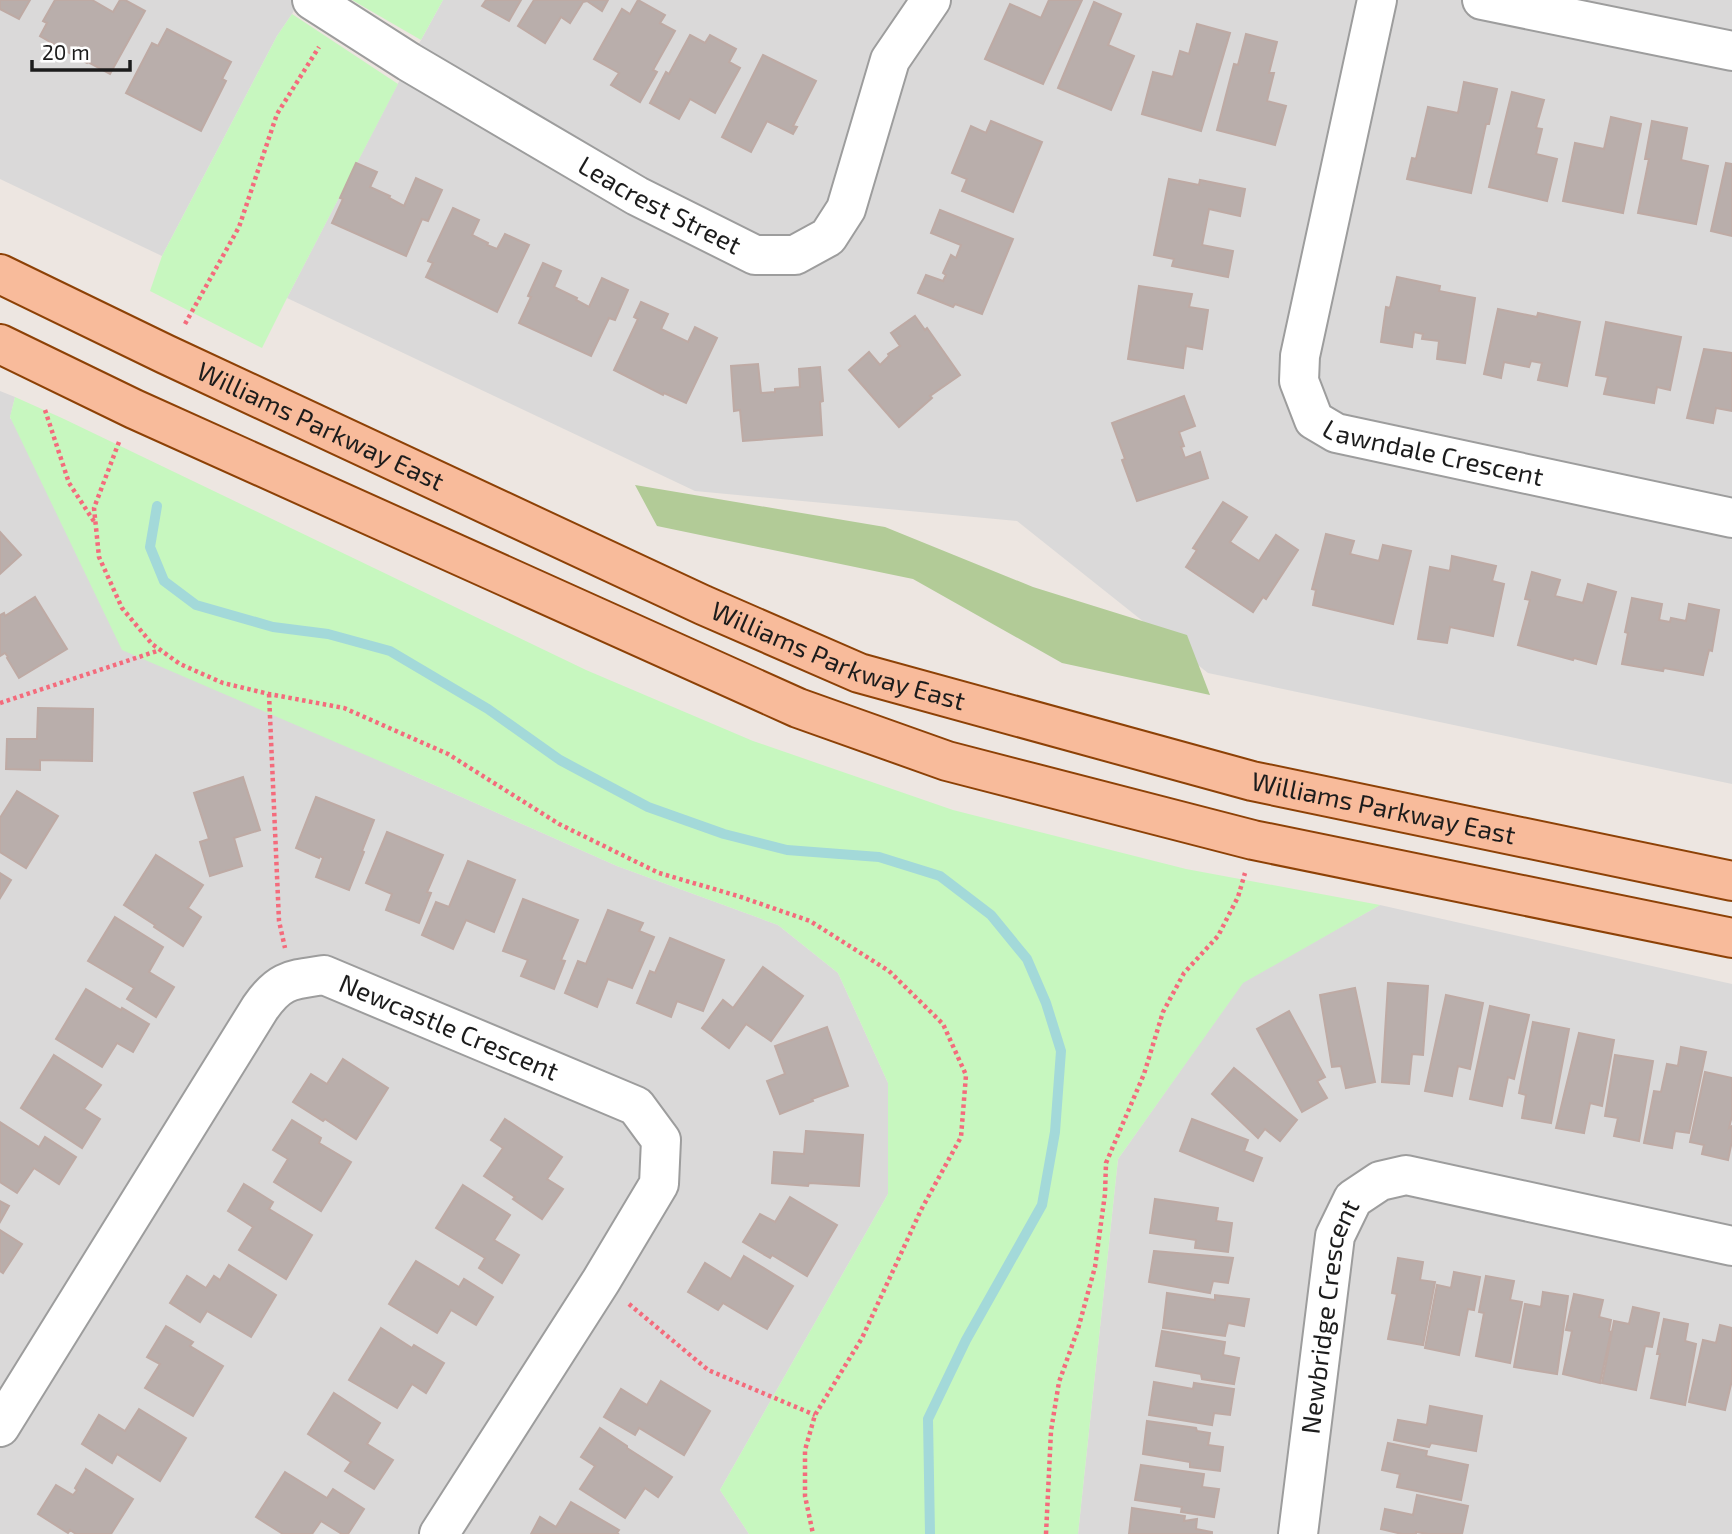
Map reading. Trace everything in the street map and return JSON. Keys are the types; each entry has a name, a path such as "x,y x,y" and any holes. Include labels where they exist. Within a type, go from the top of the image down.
{"main road":[{"name":"Williams Parkway East","path":"0,274 703,605 859,673 1252,780 1732,881"},
{"name":"Williams Parkway East","path":"0,344 134,409 798,708 947,761 1253,840 1732,938"}],"street":[{"name":"Leacrest Street","path":"326,8 409,62 637,196 755,255 795,255 828,237 846,209 890,60 931,0"},
{"name":"Lawndale Crescent","path":"1377,0 1300,356 1299,381 1314,420 1336,433 1732,518"},
{"path":"1482,0 1732,51"},
{"name":"Newcastle Crescent","path":"292,979 324,975 636,1106 661,1140 659,1184 601,1281 439,1534"},
{"path":"0,1427 260,1008 271,992 292,979"},
{"name":"Newbridge Crescent","path":"1298,1534 1335,1236 1353,1199 1380,1181 1406,1175 1732,1246"}],"path":[{"path":"165,354 188,319 239,227 277,114 326,8"},
{"path":"134,409 94,508 99,557 122,608 152,644 180,664 223,683 344,708 448,754 559,824 659,873 810,921 889,971 943,1024 966,1075 961,1137 921,1210 862,1338 815,1415 805,1450 805,1496 813,1534"},
{"path":"45,410 69,483 96,523"},
{"path":"0,703 161,650"},
{"path":"269,694 279,921 292,979"},
{"path":"1046,1534 1051,1431 1059,1382 1096,1267 1107,1163 1144,1074 1163,1012 1185,973 1218,936 1238,897 1253,840"},
{"path":"601,1281 708,1370 815,1415"}],"shaded area":[{"path":"0,0 300,0 277,36 162,256 0,179"},
{"path":"443,0 1732,0 1732,784 1208,673 1017,521 695,491 287,298"},
{"path":"0,391 15,397 10,418 405,772 617,866 778,925 838,973 888,1083 888,1194 720,1490 749,1534 0,1534"},
{"path":"1380,905 1732,984 1732,1534 1078,1534 1118,1159 1243,982"}],"green space":[{"path":"352,0 443,0 421,40"},
{"path":"292,14 398,84 262,348 150,291 162,256 277,36"},
{"path":"15,397 586,670 753,741 953,810 1186,869 1380,905 1243,983 1118,1159 1078,1534 749,1534 720,1490 888,1194 888,1083 838,973 778,925 617,866 122,650 10,417"},
{"path":"635,485 885,527 1033,587 1187,635 1210,695 1062,663 913,579 657,526"}],"building":[{"path":"0,0 30,0 19,19 0,9"},
{"path":"55,0 92,0 113,12 120,0 125,0 145,11 110,74 40,36 47,23 43,21"},
{"path":"486,0 521,0 509,21 482,6"},
{"path":"534,0 608,0 602,11 587,1 583,2 570,23 561,17 545,43 518,26"},
{"path":"638,0 665,15 660,23 675,31 653,70 657,72 640,102 611,85 619,73 594,59 622,9 630,14"},
{"path":"1049,0 1082,0 1043,84 985,59 1010,4 1041,18"},
{"path":"1094,2 1121,14 1108,45 1134,56 1111,110 1058,88"},
{"path":"1197,24 1230,33 1201,131 1142,114 1153,72 1173,77 1180,51 1189,54"},
{"path":"167,29 231,62 222,79 226,81 201,131 126,93 152,43 158,46"},
{"path":"1246,34 1277,42 1269,73 1274,73 1267,101 1286,106 1275,145 1217,130 1234,64 1238,65"},
{"path":"690,35 705,43 710,35 736,49 729,62 740,68 715,113 690,99 679,119 650,103"},
{"path":"763,55 816,81 793,126 797,127 793,134 767,121 751,152 722,137"},
{"path":"1464,82 1497,89 1489,124 1486,124 1471,193 1407,179 1412,158 1416,159 1428,107 1458,113"},
{"path":"1512,92 1544,100 1536,128 1542,129 1536,154 1557,159 1547,201 1489,187"},
{"path":"1611,117 1641,124 1623,213 1563,201 1575,143 1604,149"},
{"path":"991,121 1042,142 1013,212 962,191 967,179 952,173 971,126 986,133"},
{"path":"1652,121 1687,128 1681,160 1708,166 1696,224 1638,213 1649,159 1645,159"},
{"path":"356,163 377,172 370,187 404,206 416,178 442,190 428,221 422,219 406,256 332,223"},
{"path":"1726,163 1732,164 1732,236 1711,231"},
{"path":"1169,179 1199,185 1200,180 1245,189 1240,216 1209,209 1202,245 1233,251 1228,277 1172,266 1174,259 1154,255"},
{"path":"453,208 479,220 472,235 488,243 487,245 497,249 505,234 529,245 497,312 426,277 433,263 428,261"},
{"path":"940,210 1013,239 982,314 955,304 953,307 918,293 926,275 943,281 946,275 943,273 951,255 956,258 961,245 931,233"},
{"path":"543,263 561,271 554,287 589,307 602,278 628,290 615,320 609,318 591,356 519,323"},
{"path":"1397,277 1440,286 1439,291 1475,298 1465,363 1437,359 1439,341 1422,339 1423,334 1414,332 1412,347 1381,342 1386,307 1390,308"},
{"path":"1139,286 1192,294 1189,307 1208,310 1202,349 1186,346 1183,368 1128,359"},
{"path":"641,302 668,314 661,329 688,342 695,327 717,338 686,403 664,393 663,395 614,370 638,319 634,317"},
{"path":"1498,309 1537,317 1538,313 1580,322 1567,386 1538,380 1542,363 1531,361 1529,367 1504,362 1501,378 1484,374"},
{"path":"915,316 925,330 927,328 960,375 930,396 932,398 899,427 849,370 869,352 880,365 888,354 900,346 891,333"},
{"path":"1606,322 1681,337 1670,390 1657,387 1654,403 1604,394 1608,377 1596,375"},
{"path":"1704,349 1732,353 1732,411 1716,408 1713,423 1687,418"},
{"path":"758,364 761,393 800,387 799,369 820,367 822,435 743,441 740,410 734,411 731,366"},
{"path":"1184,396 1195,426 1179,432 1184,446 1181,447 1185,458 1200,452 1208,478 1137,501 1112,423"},
{"path":"1223,502 1247,517 1230,542 1259,561 1276,535 1298,550 1266,599 1263,597 1253,612 1186,567 1197,550 1193,548"},
{"path":"0,532 21,555 0,574"},
{"path":"1326,534 1354,541 1350,554 1379,561 1383,545 1411,551 1393,624 1313,605 1316,590 1312,589"},
{"path":"1452,556 1496,566 1492,581 1504,584 1493,636 1450,627 1447,643 1418,639 1430,567 1450,571"},
{"path":"1532,572 1560,580 1555,596 1583,603 1588,584 1616,592 1596,664 1518,645 1530,600 1525,599"},
{"path":"35,597 67,649 19,678 5,653 0,656 0,615 4,613 5,616"},
{"path":"1632,598 1662,604 1659,620 1670,622 1671,618 1686,621 1689,604 1719,610 1712,651 1709,650 1703,675 1622,664"},
{"path":"38,708 93,709 92,761 40,760 40,770 6,769 7,739 37,739"},
{"path":"243,777 260,830 234,838 242,866 210,876 200,842 209,839 194,793"},
{"path":"17,791 58,816 26,868 0,852 0,818"},
{"path":"316,797 374,820 349,890 316,877 323,858 296,848"},
{"path":"387,832 443,855 427,892 431,893 419,923 386,910 392,894 366,883"},
{"path":"156,855 203,885 188,908 201,917 183,946 124,905"},
{"path":"468,861 515,880 494,932 466,920 453,949 422,935 436,902 449,907"},
{"path":"0,873 11,880 0,898"},
{"path":"523,899 578,920 561,960 565,961 554,989 521,976 528,960 503,951"},
{"path":"608,910 643,923 639,931 654,937 632,988 608,979 597,1007 565,993 578,961 586,964"},
{"path":"115,917 163,947 149,972 174,987 156,1017 127,999 134,988 88,961"},
{"path":"670,938 724,960 703,1011 677,1001 671,1017 637,1003 650,971 655,973"},
{"path":"763,967 803,996 771,1041 746,1024 729,1048 702,1028 723,1000 733,1008"},
{"path":"1388,983 1428,986 1423,1055 1412,1054 1409,1084 1382,1082"},
{"path":"1355,988 1375,1082 1346,1088 1341,1066 1332,1067 1320,995"},
{"path":"86,989 149,1024 133,1052 117,1043 102,1067 56,1039"},
{"path":"1446,995 1483,1003 1470,1069 1458,1066 1452,1096 1425,1091"},
{"path":"1490,1006 1529,1015 1514,1079 1508,1077 1502,1106 1470,1099"},
{"path":"1289,1011 1325,1077 1317,1081 1327,1098 1302,1112 1257,1029"},
{"path":"1533,1022 1569,1029 1551,1123 1522,1118 1526,1095 1519,1093"},
{"path":"827,1027 848,1086 780,1114 767,1081 785,1074 775,1046"},
{"path":"1579,1033 1614,1040 1602,1106 1590,1103 1584,1133 1556,1128"},
{"path":"1681,1047 1706,1052 1689,1133 1675,1131 1672,1148 1644,1143 1654,1091 1661,1092 1667,1064 1678,1066"},
{"path":"54,1055 101,1085 84,1109 100,1119 82,1148 21,1108"},
{"path":"1615,1055 1653,1061 1639,1141 1614,1136 1618,1118 1605,1116"},
{"path":"343,1059 388,1088 356,1139 293,1102 311,1074 327,1084"},
{"path":"1234,1068 1297,1120 1280,1141 1265,1129 1258,1138 1212,1094"},
{"path":"1705,1072 1732,1078 1732,1116 1729,1128 1732,1126 1732,1141 1728,1160 1702,1154 1704,1145 1690,1142"},
{"path":"505,1119 562,1157 547,1179 563,1189 542,1219 484,1176 503,1148 491,1140"},
{"path":"1192,1119 1248,1140 1244,1151 1262,1158 1253,1181 1180,1151"},
{"path":"292,1120 321,1138 319,1143 351,1162 321,1211 274,1182 288,1159 273,1150"},
{"path":"0,1122 39,1147 45,1137 76,1157 59,1184 34,1168 17,1193 0,1182"},
{"path":"806,1131 863,1135 859,1186 772,1183 774,1152 804,1154"},
{"path":"244,1184 273,1202 269,1209 312,1235 286,1279 239,1250 253,1227 228,1211"},
{"path":"463,1185 510,1215 494,1240 519,1255 502,1283 479,1268 485,1258 436,1228"},
{"path":"790,1197 837,1225 807,1276 772,1255 770,1258 743,1242 760,1214 775,1222"},
{"path":"1155,1199 1218,1208 1216,1221 1232,1223 1228,1252 1195,1248 1196,1240 1150,1233"},
{"path":"0,1201 9,1206 0,1222"},
{"path":"0,1230 22,1244 3,1273 0,1271"},
{"path":"1154,1251 1233,1258 1228,1283 1213,1281 1210,1293 1149,1282"},
{"path":"744,1256 793,1286 767,1329 723,1303 718,1310 688,1292 705,1263 731,1279"},
{"path":"1398,1258 1423,1262 1420,1280 1435,1282 1423,1345 1388,1339 1397,1294 1392,1293"},
{"path":"416,1261 459,1287 464,1279 493,1297 476,1325 451,1310 437,1333 389,1304"},
{"path":"229,1265 276,1295 251,1337 207,1311 200,1322 170,1303 187,1276 206,1288 214,1276 220,1280"},
{"path":"1454,1272 1480,1277 1474,1310 1468,1309 1459,1355 1425,1348 1437,1285 1451,1288"},
{"path":"1486,1276 1514,1281 1510,1300 1522,1302 1510,1363 1476,1356 1484,1313 1479,1312"},
{"path":"1543,1292 1568,1296 1557,1374 1514,1367 1525,1304 1541,1307"},
{"path":"1167,1293 1215,1300 1215,1295 1249,1299 1244,1326 1228,1323 1225,1336 1163,1328"},
{"path":"1574,1294 1603,1300 1599,1317 1611,1320 1600,1383 1563,1374 1572,1331 1566,1330"},
{"path":"1633,1307 1659,1313 1652,1347 1645,1346 1636,1390 1602,1383 1614,1321 1629,1324"},
{"path":"1664,1319 1688,1324 1685,1341 1696,1344 1685,1405 1651,1398"},
{"path":"1720,1325 1732,1328 1732,1380 1725,1410 1689,1402 1703,1340 1716,1343"},
{"path":"166,1326 193,1342 190,1346 223,1366 193,1416 145,1388 160,1364 147,1357"},
{"path":"381,1328 412,1348 414,1345 444,1363 426,1393 412,1384 397,1408 349,1380"},
{"path":"1162,1331 1225,1342 1223,1355 1239,1358 1234,1384 1202,1379 1201,1374 1156,1366"},
{"path":"661,1381 710,1411 684,1455 639,1428 635,1435 604,1417 621,1389 647,1405"},
{"path":"1154,1382 1193,1389 1194,1383 1234,1389 1230,1415 1214,1413 1212,1425 1149,1415"},
{"path":"334,1393 380,1423 367,1444 393,1460 374,1489 345,1471 351,1462 308,1434"},
{"path":"1430,1406 1482,1416 1476,1451 1431,1443 1429,1447 1394,1440 1398,1420 1427,1425"},
{"path":"139,1409 186,1438 160,1481 117,1454 112,1463 82,1444 99,1415 125,1431"},
{"path":"1147,1421 1196,1428 1197,1431 1210,1433 1208,1445 1223,1447 1220,1471 1190,1467 1190,1462 1143,1454"},
{"path":"600,1428 672,1477 658,1497 645,1488 625,1518 580,1489 595,1466 581,1457"},
{"path":"1388,1443 1427,1451 1426,1456 1468,1465 1461,1500 1397,1487 1400,1474 1382,1470"},
{"path":"1141,1465 1204,1474 1202,1487 1219,1489 1214,1517 1181,1512 1182,1507 1135,1500"},
{"path":"86,1469 133,1499 111,1534 76,1534 70,1530 68,1533 38,1514 56,1485 73,1495"},
{"path":"285,1472 327,1498 333,1489 364,1509 348,1534 342,1534 321,1521 312,1534 283,1534 256,1517"},
{"path":"1417,1495 1468,1506 1462,1534 1402,1534 1381,1529 1385,1509 1413,1515"},
{"path":"571,1502 619,1530 619,1534 531,1534 540,1517 556,1527"},
{"path":"1132,1508 1185,1516 1184,1521 1197,1519 1196,1529 1212,1534 1129,1534"}],"waterway":[{"path":"157,506 150,547 164,581 196,605 273,627 328,634 390,651 488,709 560,760 648,807 724,834 787,850 879,857 940,876 991,915 1027,959 1046,1003 1061,1051 1055,1132 1042,1205 966,1340 928,1419 930,1534"}]}
